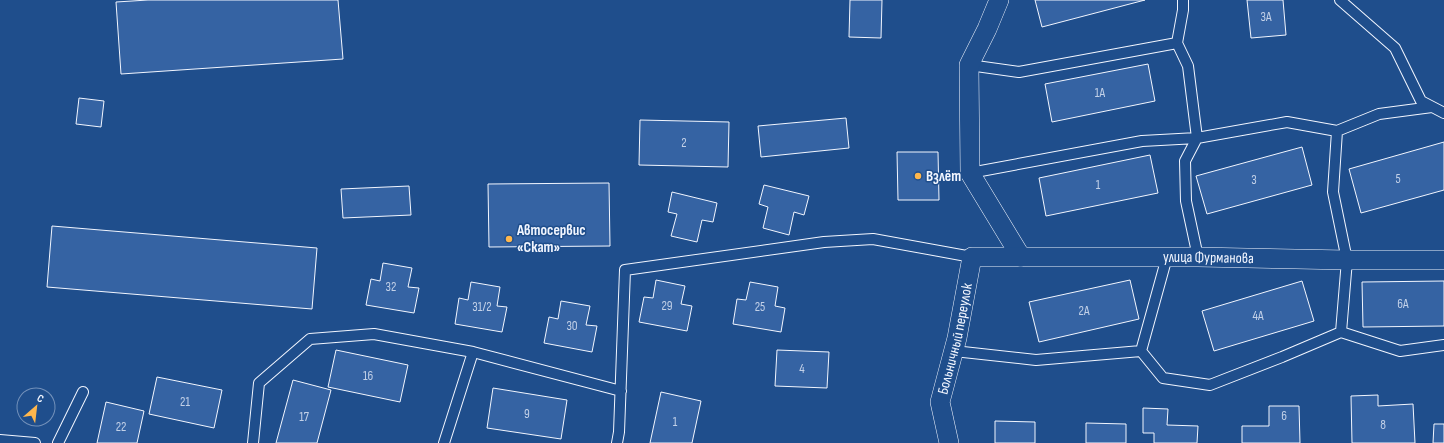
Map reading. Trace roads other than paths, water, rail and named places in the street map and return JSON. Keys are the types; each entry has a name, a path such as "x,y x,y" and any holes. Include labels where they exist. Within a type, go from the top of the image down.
{"street":[{"path":"999,0 987,29 969,65 970,173 1021,257"},
{"name":"улица Фурманова","path":"972,256 1444,260"},
{"name":"Больничный переулок","path":"948,443 940,402 954,351 972,256"}],"lane":[{"path":"1183,0 1183,10 1177,43 1188,66 1197,138 1185,161 1186,201 1198,257"},
{"path":"1340,0 1395,48 1421,101 1444,113"},
{"path":"969,65 1019,72 1177,43"},
{"path":"970,173 1142,141 1197,138 1286,122 1337,132 1379,114 1432,107"},
{"path":"1337,132 1333,192 1347,260 1341,332"},
{"path":"617,443 620,432 625,270 824,242 873,239 972,256"},
{"path":"1141,351 1167,257"},
{"path":"1141,351 1163,378 1210,385 1341,332 1400,351 1444,345"},
{"path":"253,443 259,383 310,339 374,334 473,352 621,391"},
{"path":"954,351 1036,360 1141,351"},
{"path":"444,443 473,352"},
{"path":"58,443 83,392"},
{"path":"0,440 35,443"}],"place":[{"name":"Взлёт","path":"918,176"},
{"name":"Автосервис «Скат»","path":"509,239"}]}
